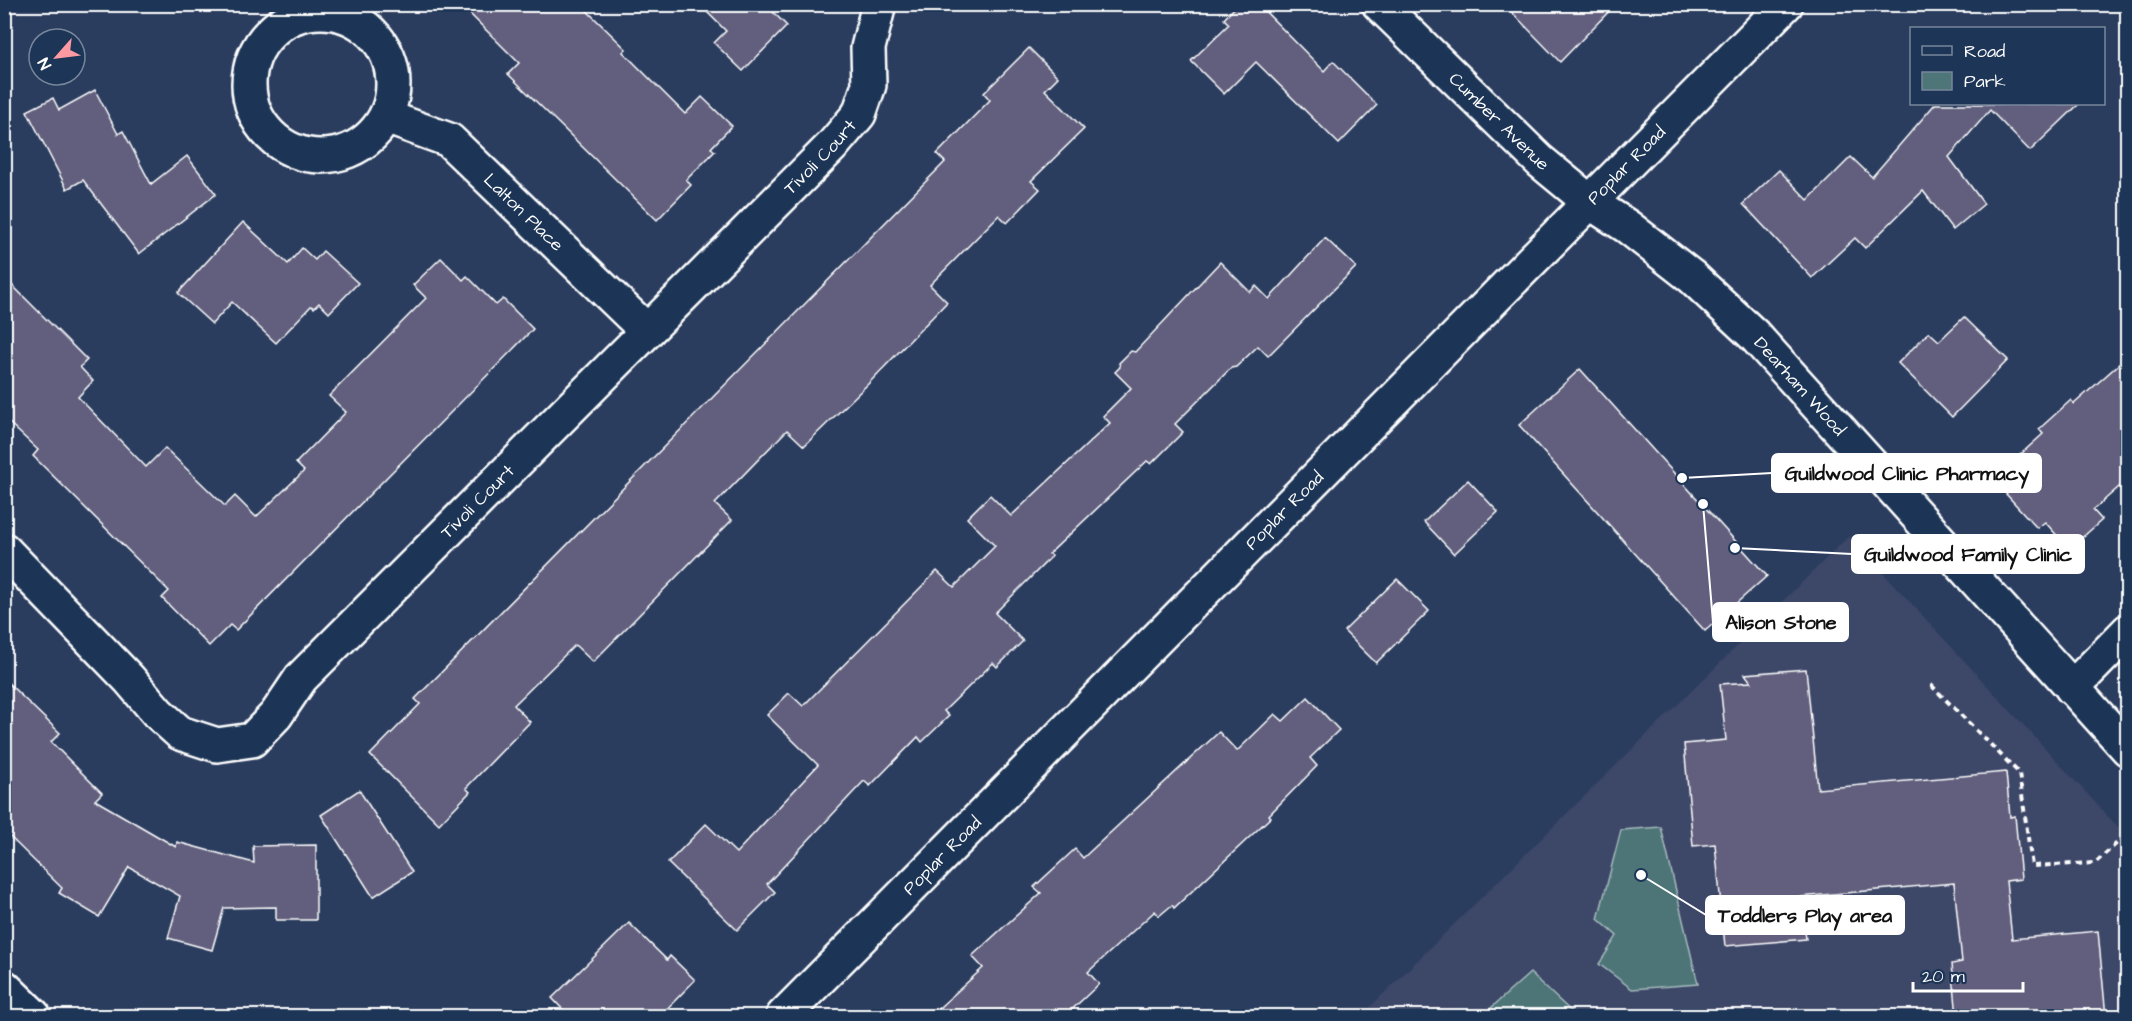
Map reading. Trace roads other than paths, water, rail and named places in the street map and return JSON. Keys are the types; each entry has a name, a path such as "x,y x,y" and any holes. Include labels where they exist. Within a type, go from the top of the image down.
{"street":[{"name":"Tivoli Court","path":"4,550 158,713 180,733 217,745 252,740 276,716 301,678 832,146 859,114 869,85 868,48 879,4"},
{"name":"Cumber Avenue","path":"1379,4 1540,162 1591,203 1628,227"},
{"name":"Poplar Road","path":"783,1017 1786,4"},
{"path":"318,11 344,15 366,26 382,45 392,68 393,93 386,117 372,135 363,142 333,156 310,156 288,149 270,136 257,117 250,95 249,73 257,49 273,30 294,16 318,11"},
{"name":"Lalton Place","path":"386,117 449,140 646,330"},
{"name":"Dearham Wood","path":"1628,227 1692,277 1754,334 2127,749"},
{"path":"2072,688 2127,631"},
{"path":"4,987 34,1017"}],"place":[{"name":"Guildwood Clinic Pharmacy","path":"1682,478"},
{"name":"Alison Stone","path":"1703,504"},
{"name":"Guildwood Family Clinic","path":"1735,548"},
{"name":"Toddlers Play area","path":"1641,875"}]}
